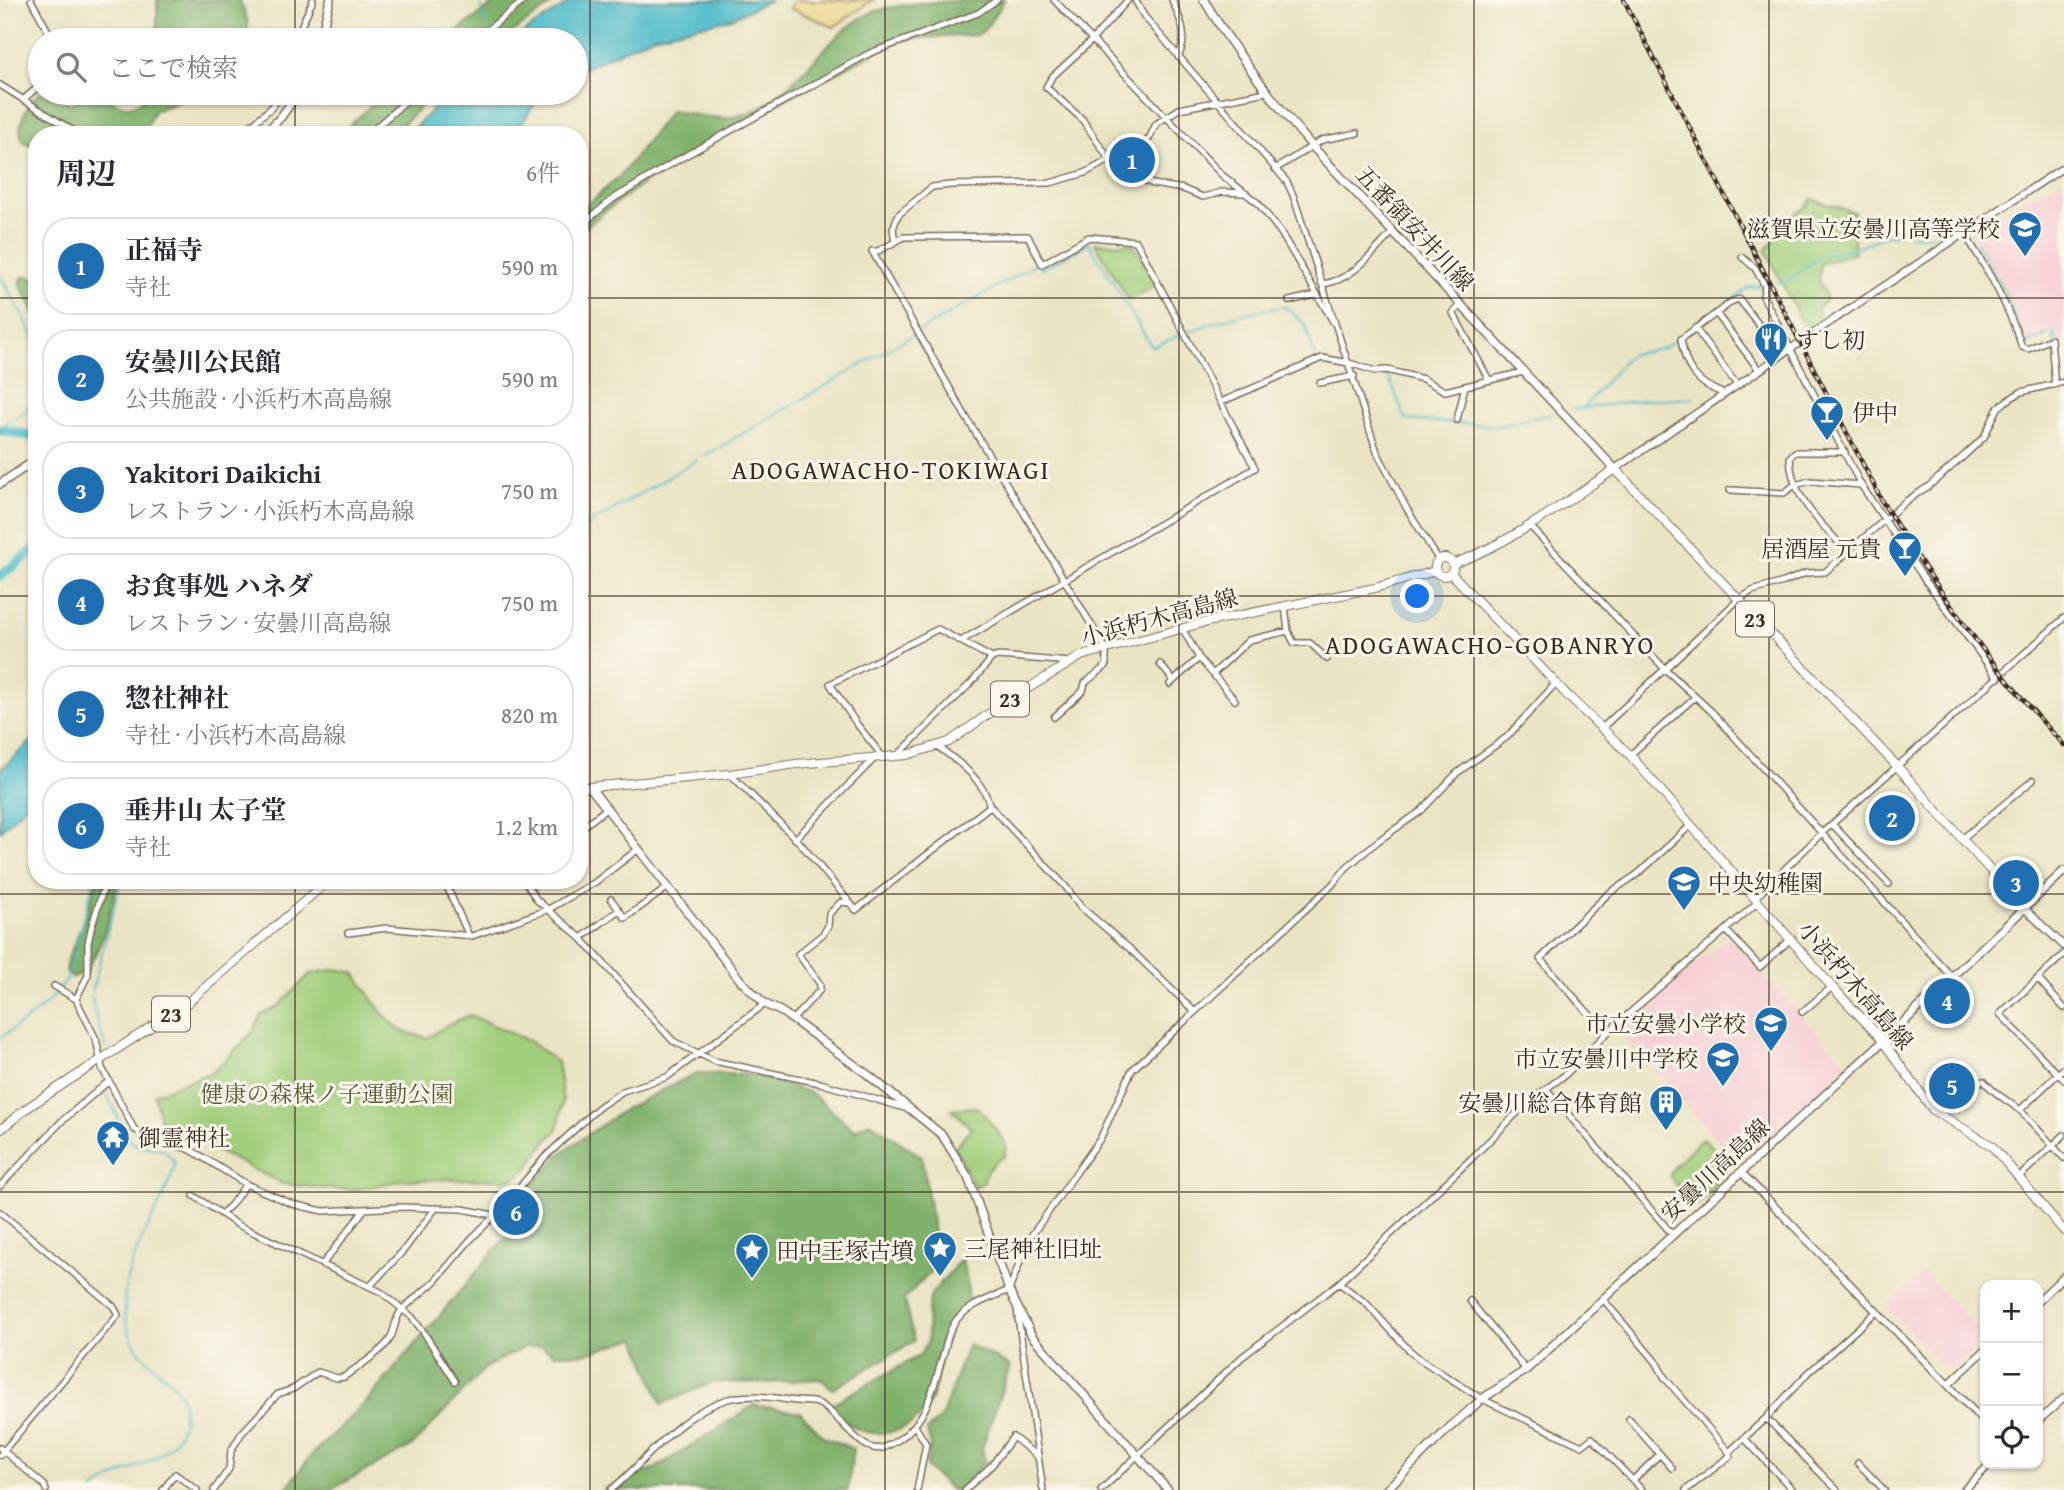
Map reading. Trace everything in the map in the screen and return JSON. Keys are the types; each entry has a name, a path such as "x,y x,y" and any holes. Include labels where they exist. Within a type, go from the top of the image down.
{"main road":[{"path":"323,28 330,0"},
{"name":"五番領安井川線","path":"1204,0 1266,92 1312,146 1615,469"},
{"path":"272,126 290,105"},
{"path":"0,484 28,464"},
{"name":"小浜朽木高島線","path":"590,788 898,755 937,746 949,742 1004,703 1070,662 1106,649 1182,628 1375,588 1436,571 1443,576 1615,469"},
{"name":"23","path":"1615,469 1896,765 2023,907"},
{"name":"小浜朽木高島線","path":"1438,559 1447,558 1452,568 1556,683 1630,755 1882,1041 1933,1110 1992,1146 2064,1231"},
{"path":"1436,571 1438,559"},
{"path":"590,788 726,964 765,1004 792,1020 913,1110 942,1135 968,1177 1009,1290 1032,1336 1168,1490"},
{"name":"安曇川高島線","path":"1386,1490 1449,1428 1482,1399 1526,1370 1674,1235 2064,871"},
{"name":"23","path":"0,1130 27,1108 186,1004 319,889"}],"street":[{"path":"31,0 46,28"},
{"path":"300,28 313,0"},
{"path":"490,28 525,0"},
{"path":"588,220 613,200 676,161 870,53 978,13 997,0"},
{"path":"1054,0 1222,175 1258,203 1282,233 1336,326"},
{"path":"1128,0 1091,41 1052,77 1046,87 1082,119 1116,169 1153,184 1183,189 1203,197 1222,192 1245,193"},
{"path":"1135,0 1144,16 1275,169 1293,194 1377,452 1407,509 1438,559"},
{"path":"1172,0 1185,31 1183,48 1178,57"},
{"path":"0,85 28,103"},
{"path":"895,242 893,229 898,215 932,187 1050,183 1085,173 1110,162 1149,139 1156,124 1179,108 1266,92"},
{"path":"23,100 28,96"},
{"path":"31,105 65,126"},
{"path":"250,126 273,105"},
{"path":"377,126 401,105"},
{"path":"1275,169 1329,137 1357,133"},
{"path":"1615,469 1791,348 2064,167"},
{"path":"1323,284 1337,282 1356,269 1392,233"},
{"path":"1602,728 1738,600 1752,591 1806,573 1825,572 1984,437 1998,408 2005,402 2021,392 2061,385 2051,338 2028,349 2022,347 2012,317 1996,285 1964,233"},
{"path":"961,641 1065,580 1255,468 1136,241 1089,237 1042,264 1028,236 904,237 878,251 872,251 875,258 1065,580 1106,649 1106,666 1085,682 1083,691 1054,717"},
{"path":"1742,257 1755,268 1765,286 1763,296 1861,485 1925,580 1998,678"},
{"path":"1289,301 1316,295"},
{"path":"1725,394 1705,387 1684,360 1681,339 1733,301 1739,299 1782,355"},
{"path":"1461,305 1453,313 1489,380"},
{"path":"1716,313 1759,370"},
{"path":"1695,328 1737,385"},
{"path":"1221,402 1322,358 1423,379 1444,391 1523,372"},
{"path":"1320,383 1354,376"},
{"path":"1457,420 1465,386"},
{"path":"1845,452 1795,452 1790,457 1790,474 1803,503 1848,552"},
{"path":"1730,490 1784,493 1795,485 1810,481 1861,485"},
{"path":"1528,525 1695,697 1951,976"},
{"path":"1285,606 1288,631 1294,643 1310,643 1327,659"},
{"path":"1101,1490 1242,1357 1339,1283 1528,1102 1565,1075 1606,1033 1726,930 1822,833 2064,618"},
{"path":"1182,628 1199,658 1235,700"},
{"path":"795,839 879,757 830,684 938,629 992,658"},
{"path":"1213,674 1249,640 1288,631"},
{"path":"898,755 972,682 992,658 998,656 1070,662"},
{"path":"1160,664 1171,682 1199,658"},
{"path":"611,1490 670,1433 726,1399 753,1395 819,1404 866,1447 877,1450 890,1445 915,1426 929,1403 949,1332 958,1318 971,1307 1009,1290 1029,1239 1100,1139 1132,1070 1332,885 1347,867 1421,811 1457,774 1507,737 1556,683"},
{"path":"1630,755 1695,697"},
{"path":"937,746 956,760 986,790 990,806 1065,886 1081,907 1130,949 1195,1012"},
{"path":"730,774 795,839 856,910 990,806"},
{"path":"1962,839 2033,780"},
{"path":"588,823 606,809"},
{"path":"1832,824 1889,884"},
{"path":"1606,1033 1539,959 1608,894 1639,873 1691,825"},
{"path":"588,886 637,849"},
{"path":"611,899 625,918 667,888"},
{"path":"76,999 88,975 88,943 103,889"},
{"path":"448,889 469,936"},
{"path":"530,889 547,910 581,938 673,1041 714,1061 820,1083 913,1110"},
{"path":"348,933 387,928 469,936 547,910 584,889"},
{"path":"792,1020 820,990 820,984 798,954 823,934 834,906 841,902 849,904"},
{"path":"2023,907 2064,946"},
{"path":"581,938 619,910"},
{"path":"1726,930 1760,967 1791,939"},
{"path":"2064,954 2000,1014 2064,1080"},
{"path":"2039,980 2064,1008"},
{"path":"54,986 76,999 96,1039 102,1068 134,1129 145,1136 191,1150 246,1184 311,1209 462,1209 494,1216"},
{"path":"1802,1012 1832,986"},
{"path":"214,1490 229,1469 231,1451 241,1434 278,1394 298,1386 318,1372 337,1378 344,1377 388,1342 393,1335 396,1319 403,1309 420,1296 553,1148 599,1107 623,1091 667,1077 765,1004"},
{"path":"2020,1110 2064,1069"},
{"path":"0,1186 62,1121 109,1081"},
{"path":"1939,1115 1965,1087 1984,1081 1997,1096 2006,1098 2020,1110 2064,1158"},
{"path":"1546,1089 1674,1235"},
{"path":"2019,1177 2064,1135"},
{"path":"1741,1172 1980,1418"},
{"path":"221,1214 232,1205 246,1184"},
{"path":"194,1196 238,1225 370,1286 403,1309 424,1332 455,1381"},
{"path":"370,1286 403,1251 435,1209"},
{"path":"322,1265 363,1210"},
{"path":"0,1212 113,1306 118,1315 1,1451 46,1490"},
{"path":"2043,1296 2064,1276"},
{"path":"1339,1283 1366,1303 1414,1354 1482,1399 1582,1446 1592,1438 1642,1490"},
{"path":"1603,1299 1656,1362 1665,1378 1729,1452"},
{"path":"1470,1301 1526,1370"},
{"path":"1017,1304 1019,1338 1042,1480 1040,1490"},
{"path":"1686,1490 1730,1456 1729,1452 1766,1418 1805,1376 1876,1312"},
{"path":"1949,1384 1980,1354"},
{"path":"2043,1417 2064,1398"},
{"path":"1766,1418 1832,1488"},
{"path":"1629,1419 1672,1468"},
{"path":"915,1426 926,1444 917,1490"},
{"path":"965,1490 992,1465 1013,1437 1038,1457"},
{"path":"1745,1439 1793,1490"},
{"path":"1633,1480 1660,1454"},
{"path":"1858,1463 1884,1490"},
{"path":"1964,1490 1985,1469"},
{"path":"163,1490 175,1474 197,1490"}],"shaded area":[{"name":"滋賀県立安曇川高等学校","path":"2064,182 2064,375 2061,376 2056,330 2027,342 2007,291 1971,234 2027,196"},
{"path":"1728,937 1848,1065 1741,1165 1618,1031"},
{"path":"1923,1272 1980,1331 1980,1344 1953,1369 1944,1368 1886,1307"}],"green space":[{"path":"157,0 239,0 248,24 248,28 157,28"},
{"path":"499,0 558,0 518,28 461,28"},
{"path":"1004,0 982,32 976,35 907,39 891,44 690,153 614,204 588,226 588,204 621,175 671,110 718,118 746,114 765,105 782,92 844,30 861,18 884,9 926,3"},
{"path":"29,105 170,105 154,111 146,126 28,126 28,144 22,139 20,132"},
{"path":"372,105 422,105 401,126 349,126"},
{"path":"1811,199 1854,212 1854,253 1820,264 1819,281 1827,299 1817,309 1823,323 1806,332 1766,251 1792,216 1807,206"},
{"path":"1095,243 1133,244 1156,285 1129,300"},
{"path":"28,277 28,300 20,284 22,278"},
{"path":"94,889 116,889 97,950 82,972 72,977 66,972 66,964"},
{"name":"健康の森楳ノ子運動公園","path":"337,969 355,973 382,1013 401,1031 428,1038 447,1025 470,1015 529,1041 557,1062 563,1100 558,1129 528,1168 512,1179 402,1180 360,1189 283,1184 207,1146 203,1134 196,1126 172,1131 162,1128 154,1094 213,1072 252,1033 261,1015 278,1007 310,974"},
{"path":"696,1073 755,1075 811,1093 854,1130 870,1122 922,1157 934,1234 949,1252 904,1299 914,1341 833,1389 820,1379 767,1383 713,1382 662,1404 636,1338 584,1354 554,1354 542,1346 525,1347 486,1367 412,1446 330,1490 285,1490 313,1453 368,1400 512,1230 503,1220 561,1153 625,1109"},
{"path":"976,1107 1005,1143 1005,1155 988,1170 984,1182 975,1187 955,1147 971,1128 951,1109"},
{"path":"1703,1138 1728,1163 1712,1180 1717,1185 1697,1205 1669,1177 1675,1165"},
{"path":"962,1258 970,1301 954,1318 945,1333 933,1394 928,1406 912,1423 889,1432 865,1432 851,1425 828,1406 919,1356 928,1342 927,1315 931,1294"},
{"path":"968,1344 1010,1366 982,1448 985,1462 957,1490 951,1490 926,1467 930,1443 927,1430 941,1418"},
{"path":"754,1405 800,1412 824,1437 853,1449 848,1490 603,1490 656,1468"}],"sand":[{"path":"795,0 873,0 834,27 789,8"}],"water":[{"path":"573,0 771,0 729,19 653,36 588,66 588,28 530,28"},
{"path":"437,105 534,105 520,126 416,126"},
{"path":"28,744 28,803 0,831 0,770"}],"waterway":[{"path":"479,0 486,25"},
{"path":"1777,283 1785,282 1821,256 1860,246 1886,235 1901,234"},
{"path":"1909,235 1952,237"},
{"path":"920,331 1037,263 1042,269 1089,243 1152,347 1220,321 1261,310 1286,307 1305,325 1315,357"},
{"path":"1976,243 2004,291 2025,344 2048,334"},
{"path":"0,276 28,326"},
{"path":"1582,409 1629,355 1664,348 1749,287 1761,285"},
{"path":"2054,332 2059,378"},
{"path":"704,456 915,334"},
{"path":"1376,373 1389,377 1408,420 1498,426 1551,414"},
{"path":"1572,410 1642,400 1693,398"},
{"path":"0,428 28,408"},
{"path":"0,430 28,435"},
{"path":"588,525 697,460"},
{"path":"0,576 28,555"},
{"path":"0,1038 45,1004 67,979 92,889"},
{"path":"106,1048 91,995 119,889"},
{"path":"94,1490 160,1455 168,1448 179,1431 184,1407 176,1388 144,1357 135,1344 126,1323 125,1313 128,1274 175,1164 165,1152 140,1146 127,1139 105,1089"}],"railway":[{"path":"1624,0 1883,503 1924,567 1990,659 2064,745"}],"place":[{"name":"正福寺","path":"1132,160"},
{"name":"滋賀県立安曇川高等学校","path":"2025,258"},
{"name":"すし初","path":"1771,369"},
{"name":"伊中","path":"1827,442"},
{"name":"居酒屋 元貴","path":"1905,578"},
{"name":"安曇川公民館","path":"1892,818"},
{"name":"Yakitori Daikichi","path":"2016,883"},
{"name":"中央幼稚園","path":"1684,912"},
{"name":"お食事処 ハネダ","path":"1947,1001"},
{"name":"市立安曇小学校","path":"1771,1053"},
{"name":"惣社神社","path":"1952,1086"},
{"name":"市立安曇川中学校","path":"1723,1088"},
{"name":"安曇川総合体育館","path":"1666,1132"},
{"name":"御霊神社","path":"113,1167"},
{"name":"垂井山 太子堂","path":"516,1212"},
{"name":"三尾神社旧址","path":"940,1278"},
{"name":"田中王塚古墳","path":"752,1280"}],"district":[{"name":"ADOGAWACHO-TOKIWAGI","path":"891,469"},
{"name":"ADOGAWACHO-GOBANRYO","path":"1490,644"}]}
